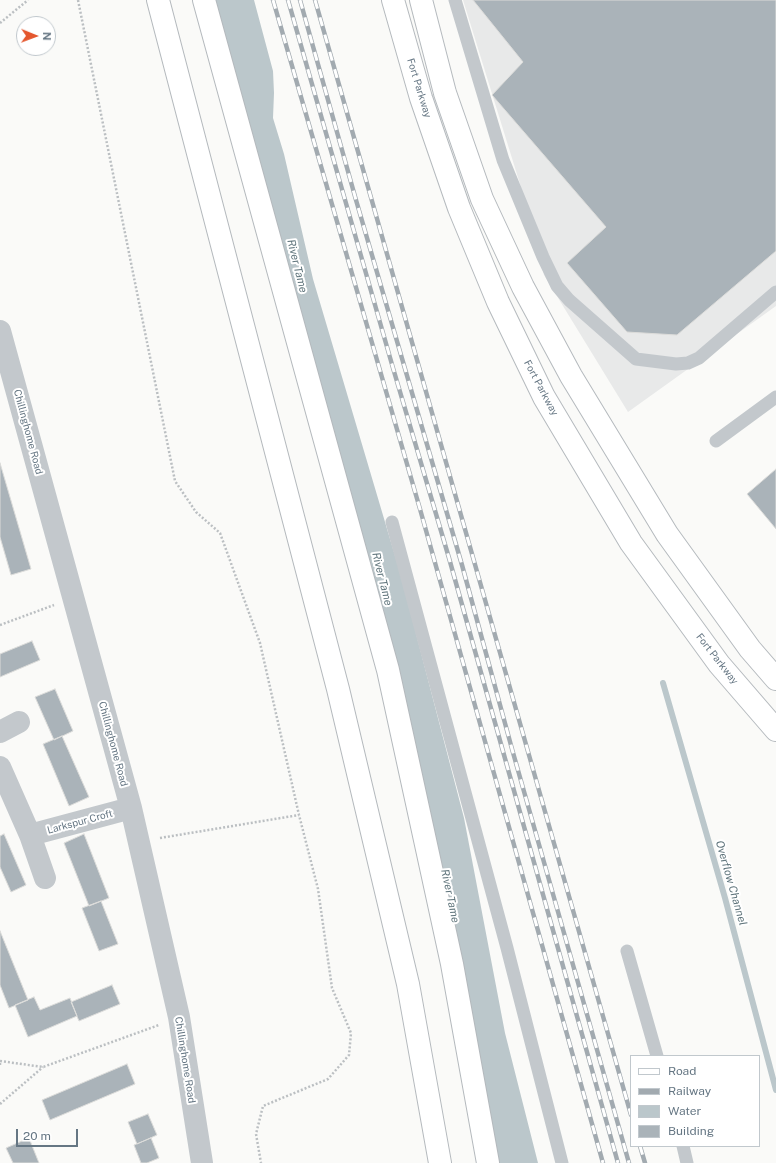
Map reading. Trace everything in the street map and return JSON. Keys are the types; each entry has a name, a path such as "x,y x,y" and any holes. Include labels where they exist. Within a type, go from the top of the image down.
{"main road":[{"path":"158,0 340,696 408,984 440,1163"},
{"path":"204,0 388,670 452,964 488,1163"},
{"name":"Fort Parkway","path":"393,0 421,98 459,208 498,302 544,397 631,543 719,664 776,730"},
{"path":"421,0 446,93 482,199 527,294 571,376 667,534 750,649 776,679"}],"street":[{"name":"Chillinghome Road","path":"0,331 131,808 178,1018 202,1163"},
{"path":"0,732 19,722"},
{"path":"0,767 30,835 45,878"},
{"name":"Larkspur Croft","path":"30,835 131,808"}],"lane":[{"path":"455,0 503,160 543,257 557,286 569,300 636,359 676,364 688,363 699,358 776,292"},
{"path":"716,441 776,397"},
{"path":"392,522 505,941 562,1163"},
{"path":"627,951 657,1055"},
{"path":"682,1147 687,1163"}],"path":[{"path":"0,23 28,0"},
{"path":"78,0 175,481 196,512 220,533 260,643 299,815 318,888 332,988 350,1033 349,1055 328,1079 263,1106 256,1134 261,1163"},
{"path":"0,625 73,598"},
{"path":"138,841 299,815"},
{"path":"0,1104 43,1067 178,1018"},
{"path":"0,1065 0,1061 43,1067"}],"shaded area":[{"path":"463,0 776,0 776,306 628,412 544,275 520,184"}],"water":[{"name":"River Tame","path":"214,0 254,0 273,71 273,118 284,154 313,279 401,576 464,818 505,1033 538,1163 484,1163 415,827"}],"building":[{"path":"473,0 776,0 776,251 677,335 627,332 567,263 606,227 492,95 523,62"},
{"path":"0,463 31,569 11,575 0,537"},
{"path":"776,469 776,529 747,494"},
{"path":"32,641 40,660 0,677 0,654"},
{"path":"55,689 73,731 54,740 35,697"},
{"path":"62,736 89,797 69,806 43,744"},
{"path":"4,834 26,885 11,892 0,867 0,836"},
{"path":"84,834 109,898 89,906 64,843"},
{"path":"101,901 118,944 99,951 82,908"},
{"path":"0,931 28,1000 9,1008 0,985"},
{"path":"112,985 120,1004 79,1021 71,1002"},
{"path":"34,997 40,1010 70,998 77,1016 28,1037 15,1005"},
{"path":"127,1064 135,1084 50,1120 42,1100"},
{"path":"148,1114 157,1135 137,1144 128,1122"},
{"path":"29,1138 39,1163 13,1163 6,1148"},
{"path":"151,1138 159,1158 147,1163 141,1163 134,1145"}],"waterway":[{"name":"Overflow Channel","path":"663,683 725,898 776,1090"}],"railway":[{"path":"273,0 420,509 603,1163"},
{"path":"288,0 449,558 618,1163"},
{"path":"300,0 356,200 462,565 512,749 629,1163"},
{"path":"315,0 630,1111"},
{"path":"640,1147 645,1163"}]}
